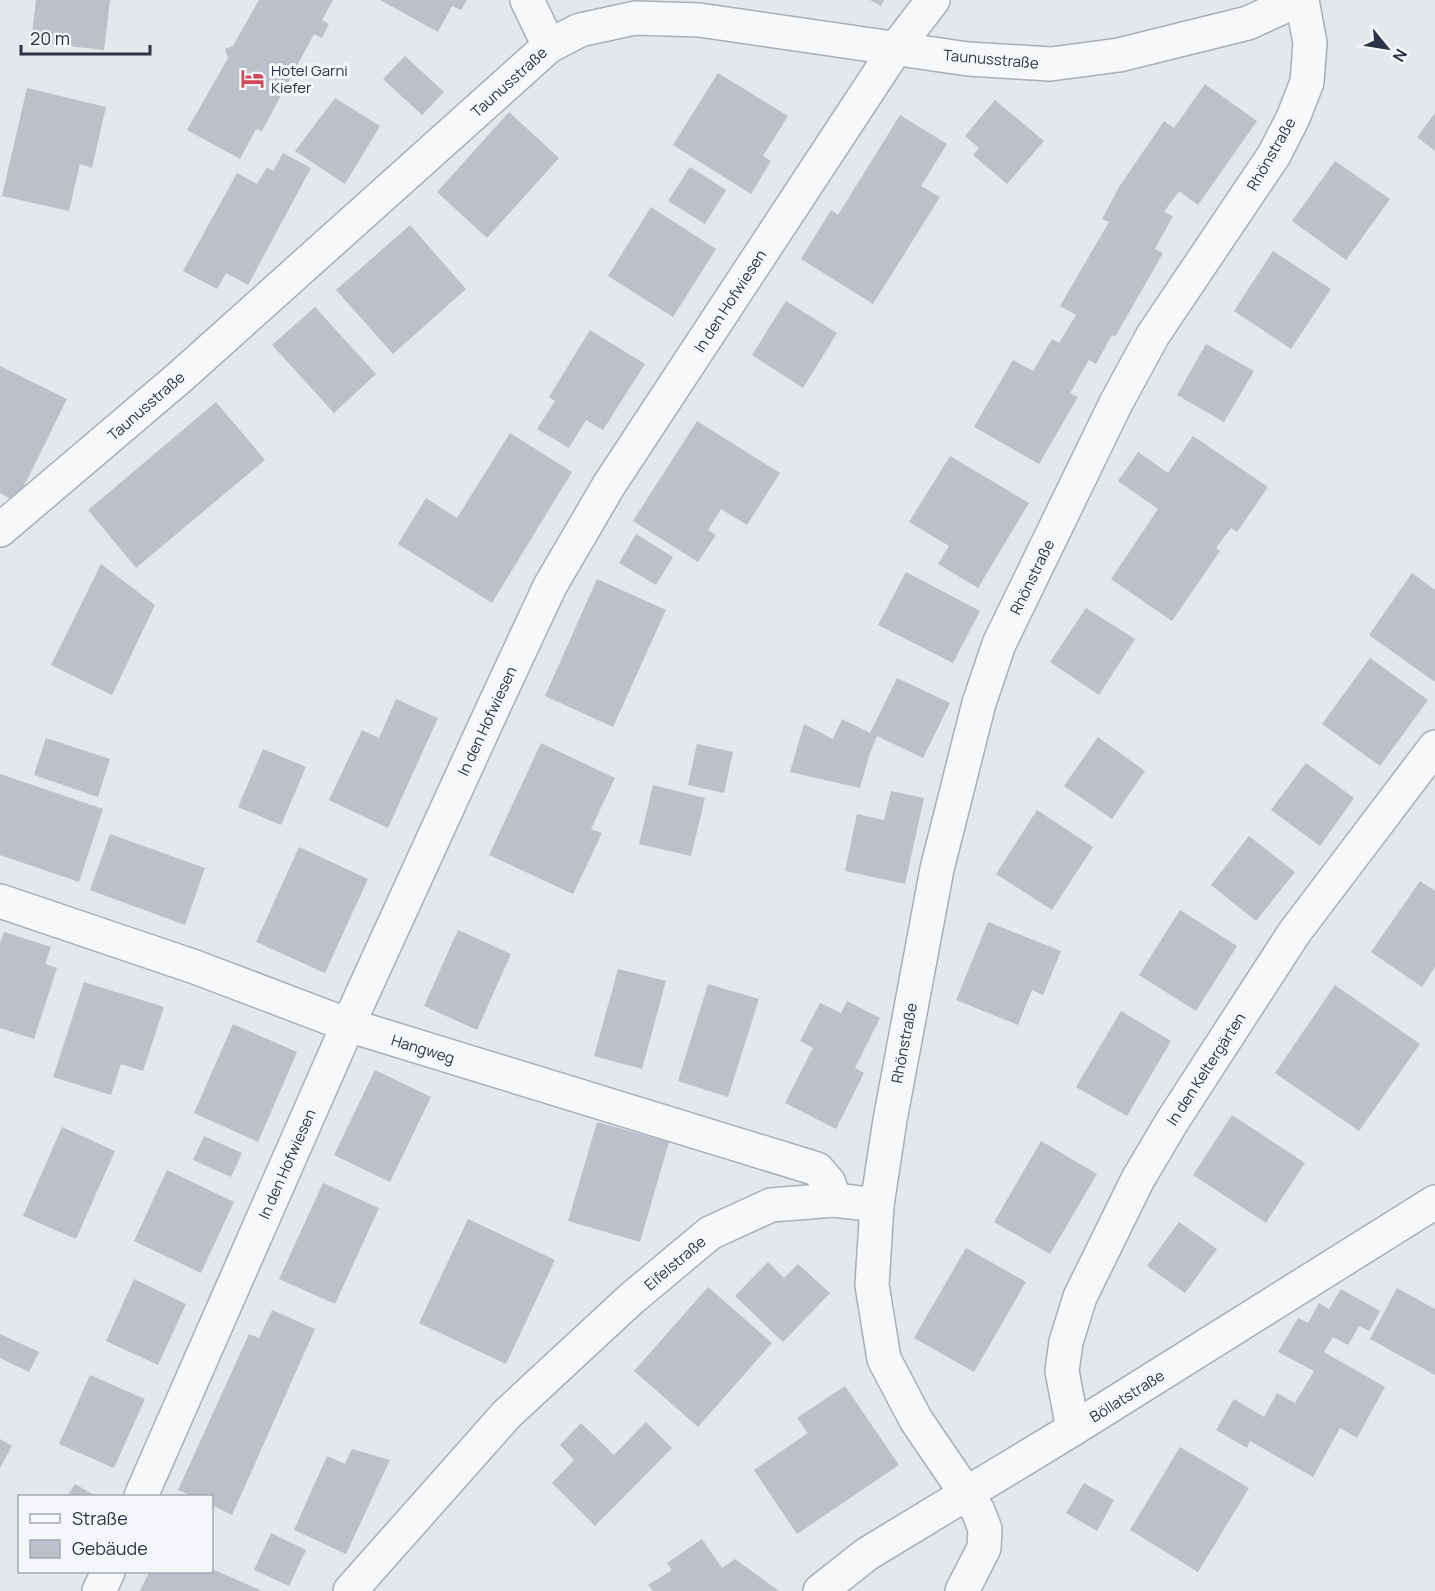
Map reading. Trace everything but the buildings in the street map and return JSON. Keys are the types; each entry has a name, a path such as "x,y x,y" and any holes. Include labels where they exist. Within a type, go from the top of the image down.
{"street":[{"path":"527,0 549,46"},
{"name":"In den Hofwiesen","path":"142,1495 348,1025 550,586 609,486 896,48 933,0"},
{"name":"Taunusstraße","path":"0,530 180,377 549,46 580,30 634,18 699,20 968,59 1051,64 1119,55 1248,23 1300,0"},
{"name":"Rhönstraße","path":"877,1205 890,1120 937,869 979,703 999,644 1116,404 1148,345 1274,155 1293,118 1307,82 1310,43 1300,0"},
{"name":"In den Keltergärten","path":"1073,1429 1062,1371 1066,1342 1080,1297 1138,1179 1173,1120 1294,933 1435,747"},
{"name":"Hangweg","path":"0,901 195,967 348,1025 817,1169 829,1183 834,1200"},
{"name":"Eifelstraße","path":"350,1591 507,1414 631,1299 710,1233 771,1205 834,1200 877,1205"},
{"name":"Böllatstraße","path":"820,1591 867,1554 967,1495 1435,1202"},
{"path":"877,1205 872,1285 884,1359 915,1420 978,1511 985,1529 984,1548 962,1591"},
{"path":"99,1591 108,1573"}],"place":[{"name":"Hotel Garni Kiefer","path":"253,79"}]}
